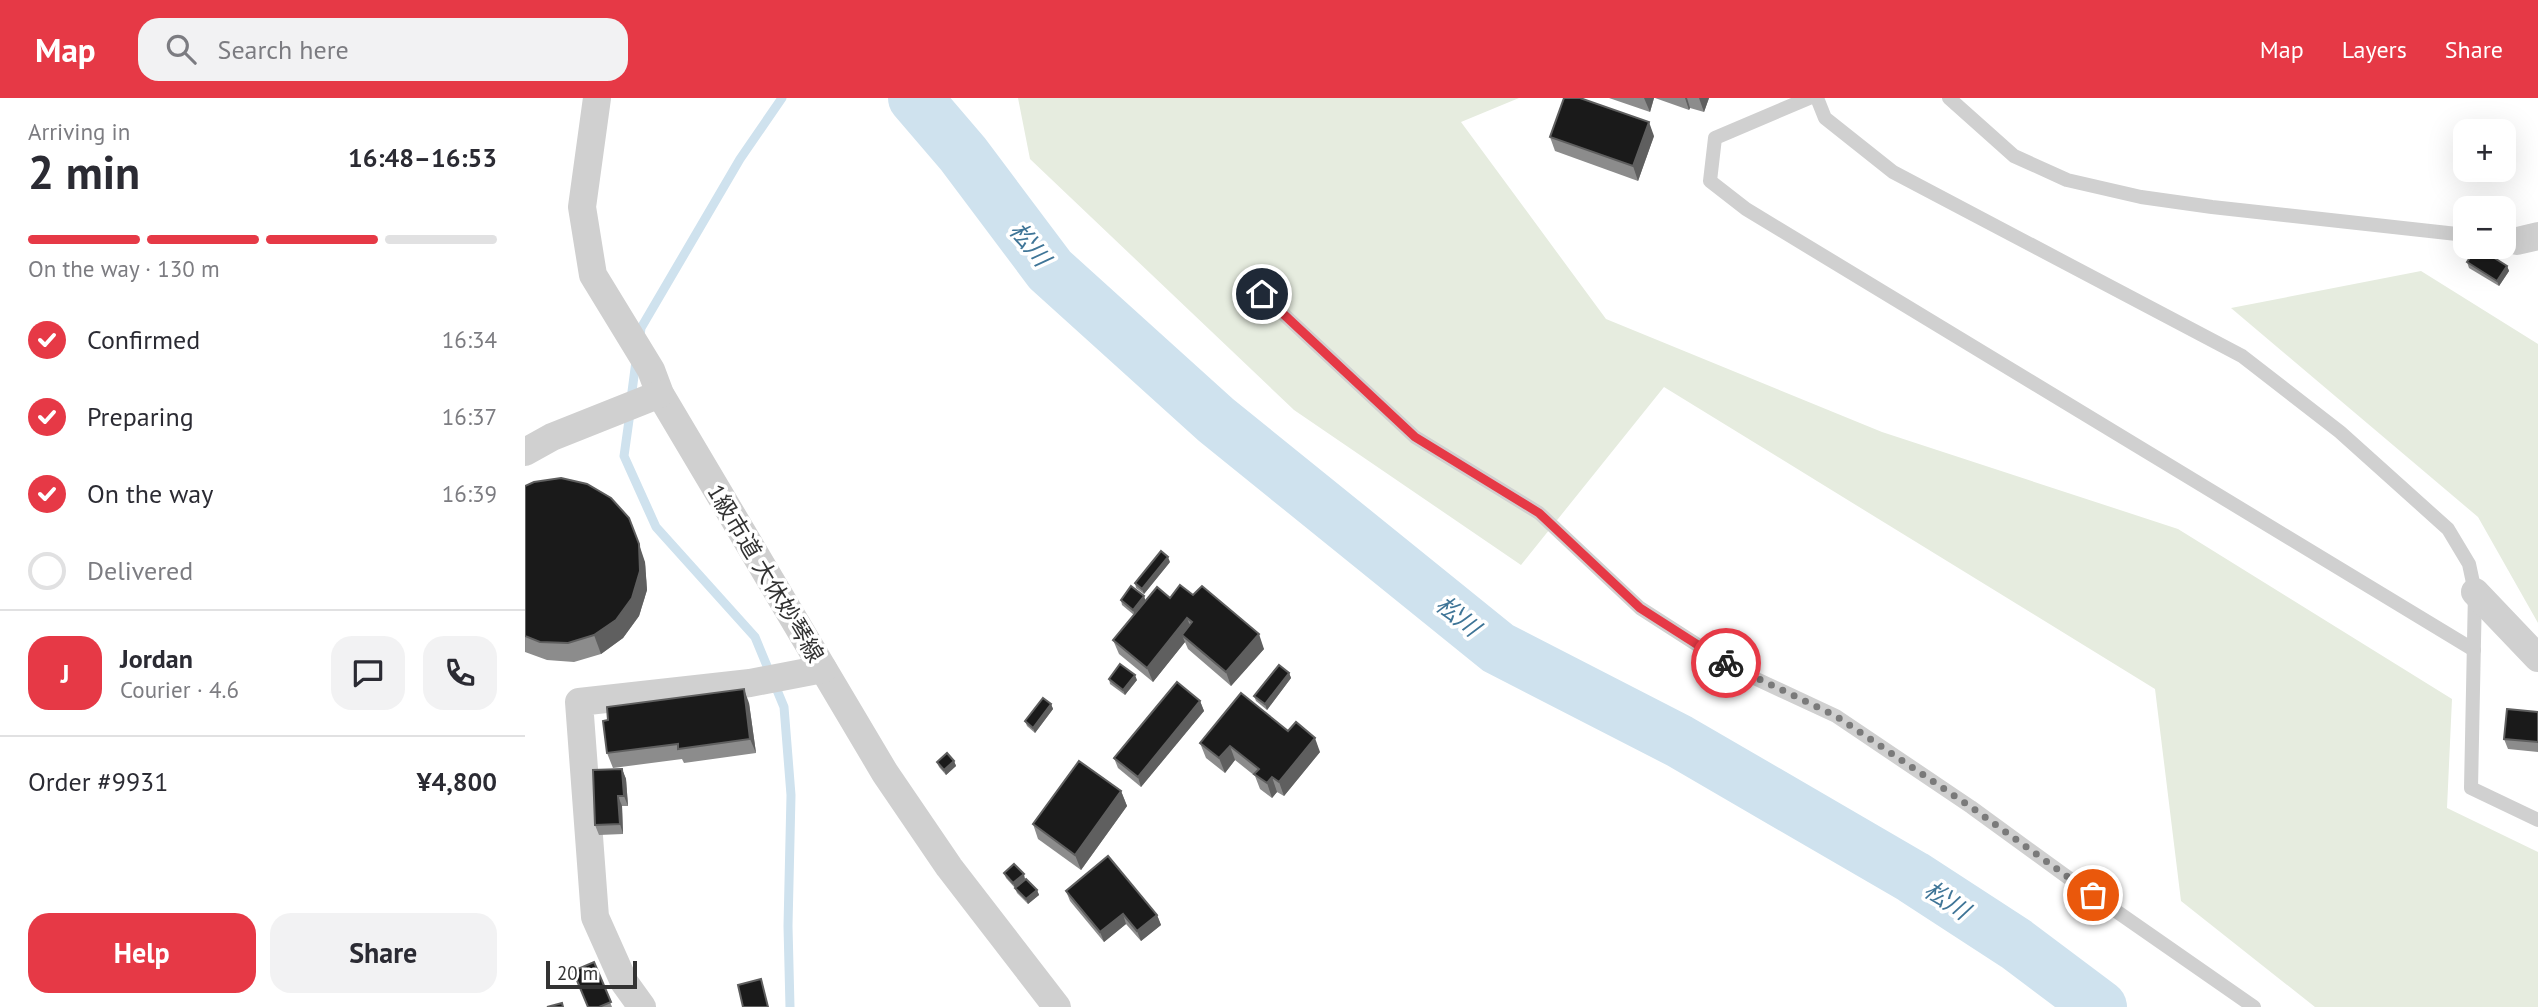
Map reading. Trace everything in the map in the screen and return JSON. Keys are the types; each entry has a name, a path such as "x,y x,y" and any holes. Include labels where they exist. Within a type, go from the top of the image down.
{"street":[{"name":"1級市道 大休妙琴線","path":"597,98 582,207 593,275 652,387 885,773 949,867 1057,1007"},
{"path":"525,452 552,437 599,418 652,387"},
{"path":"2476,592 2538,658"},
{"path":"642,1007 624,982 595,917 579,702 750,683 823,669"}],"lane":[{"path":"1809,98 1715,138 1710,181 1746,209 2474,650"},
{"path":"1817,98 1825,118 1893,172 2242,356 2340,432 2448,528 2469,564 2476,592 2471,788 2538,820"},
{"path":"1949,98 2014,156 2067,180 2153,199 2453,234"},
{"path":"1262,294 1415,437 1539,513 1640,608 1735,669 1836,716 1971,807 2254,1007"}],"shaded area":[{"path":"1018,98 1519,98 1461,122 1606,319 1882,432 2178,529 2452,699 2447,808 2538,852 2538,1007 2315,1007 2181,901 2155,689 1664,387 1521,565 1294,410 1030,159"},
{"path":"2421,271 2538,344 2538,623 2478,517 2231,308"}],"building":[{"path":"1564,98 1580,98 1649,122 1633,166 1550,137"},
{"path":"2469,259 2496,259 2507,266 2497,281 2467,262"},
{"path":"561,478 587,484 611,498 629,518 639,544 640,571 632,598 616,620 594,635 568,643 540,642 525,636 525,486"},
{"path":"1161,551 1168,557 1142,589 1135,583"},
{"path":"1180,585 1193,595 1202,586 1259,634 1226,672 1182,635 1192,622 1187,618 1147,668 1113,640 1157,587 1170,598"},
{"path":"1131,586 1144,596 1133,610 1121,600"},
{"path":"1120,664 1135,675 1123,690 1109,679"},
{"path":"1279,665 1289,673 1265,704 1254,696"},
{"path":"1177,682 1200,701 1138,777 1114,758"},
{"path":"744,689 750,739 678,749 678,744 607,753 603,721 608,720 607,707"},
{"path":"1241,693 1288,731 1296,722 1315,738 1279,782 1272,777 1267,783 1254,774 1259,769 1230,746 1219,758 1200,743"},
{"path":"1043,698 1051,704 1033,728 1025,721"},
{"path":"2507,709 2538,712 2538,742 2504,739"},
{"path":"947,753 954,761 944,770 937,762"},
{"path":"1079,761 1121,791 1075,855 1033,824"},
{"path":"622,769 624,796 618,796 620,824 595,825 593,770"},
{"path":"1108,856 1157,915 1137,931 1123,914 1100,932 1066,891"},
{"path":"1014,864 1024,874 1013,883 1004,873"},
{"path":"1026,879 1037,890 1026,899 1015,888"},
{"path":"594,962 611,1002 599,1007 588,1007 573,971"},
{"path":"761,979 768,1007 743,1007 738,985"},
{"path":"562,1003 563,1007 547,1007"}],"waterway":[{"path":"640,336 641,328 740,159 782,98"},
{"name":"松川","path":"915,98 963,154 1050,270 1216,420 1498,648 1679,741 1913,877 2016,944 2100,1007"},
{"path":"631,399 636,361"},
{"path":"630,413 624,456 656,527 755,637 784,707 791,795 788,926 790,1007"}],"way so far":[{"path":"1726,663 1836,716 1971,807 2093,895"}],"route":[{"path":"1262,294 1415,437 1539,513 1640,608 1726,663"}]}
